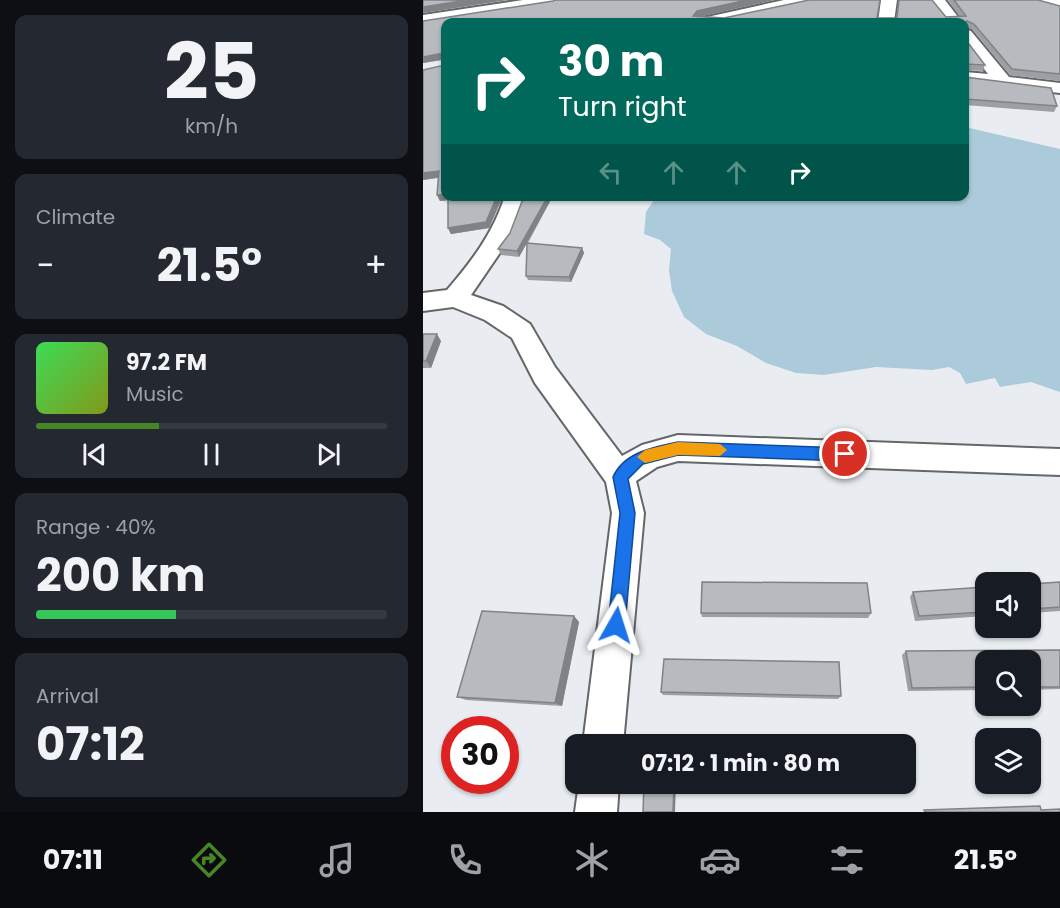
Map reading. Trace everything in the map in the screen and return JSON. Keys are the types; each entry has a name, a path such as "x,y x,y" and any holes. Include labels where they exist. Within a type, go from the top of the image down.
{"street":[{"path":"423,39 427,20 437,0"},
{"path":"427,20 554,0"},
{"path":"723,18 806,0"},
{"path":"887,18 889,0"},
{"path":"937,0 951,18"},
{"path":"1038,0 1060,5"},
{"path":"969,39 1002,80"},
{"path":"969,77 1060,88"},
{"path":"454,298 491,253 511,215 515,201"},
{"path":"423,302 454,298 494,313 521,331 545,375 620,477 628,513 604,734"},
{"path":"620,477 638,460 653,453 678,448 1060,462"},
{"path":"596,812 598,794"}],"water":[{"path":"969,128 1060,149 1060,392 1031,382 1000,387 995,378 966,384 960,373 949,367 932,370 876,367 824,375 796,373 766,363 737,346 706,334 684,317 672,291 669,270 671,249 660,240 644,234 646,212 653,201 969,201"}],"building":[{"path":"423,0 467,0 423,7"},
{"path":"555,0 747,0 697,11 693,16 724,18 442,18"},
{"path":"809,0 880,0 877,18 724,18"},
{"path":"899,0 932,0 946,17 966,16 954,0 1038,0 1060,6 1060,74 1012,69 974,24 969,22 969,18 897,18"},
{"path":"441,18 441,54 423,57 423,21"},
{"path":"969,44 985,65 969,64"},
{"path":"441,66 441,194 437,195 439,171 423,173 423,70"},
{"path":"969,78 1051,88 1057,106 969,99"},
{"path":"448,201 495,201 486,222 448,228"},
{"path":"522,201 545,201 517,251 498,249 510,233"},
{"path":"527,243 582,248 569,277 526,276"},
{"path":"423,334 437,334 426,361 423,361"},
{"path":"702,582 867,583 871,613 701,613"},
{"path":"1060,582 1060,607 1041,608 1041,583"},
{"path":"975,588 975,613 919,616 913,592"},
{"path":"482,611 574,616 555,703 457,697"},
{"path":"1041,650 1060,650 1060,687 1041,687"},
{"path":"906,651 975,651 975,687 912,688"},
{"path":"664,659 839,662 841,696 661,692"},
{"path":"644,794 674,794 673,812 643,812"},
{"path":"1040,806 1041,810 1060,809 1060,812 925,812 924,810"}],"slow traffic":[{"path":"645,457 678,448 720,450"}],"route":[{"path":"616,625 628,513 620,477 638,460 653,453 678,448 845,454"}]}
